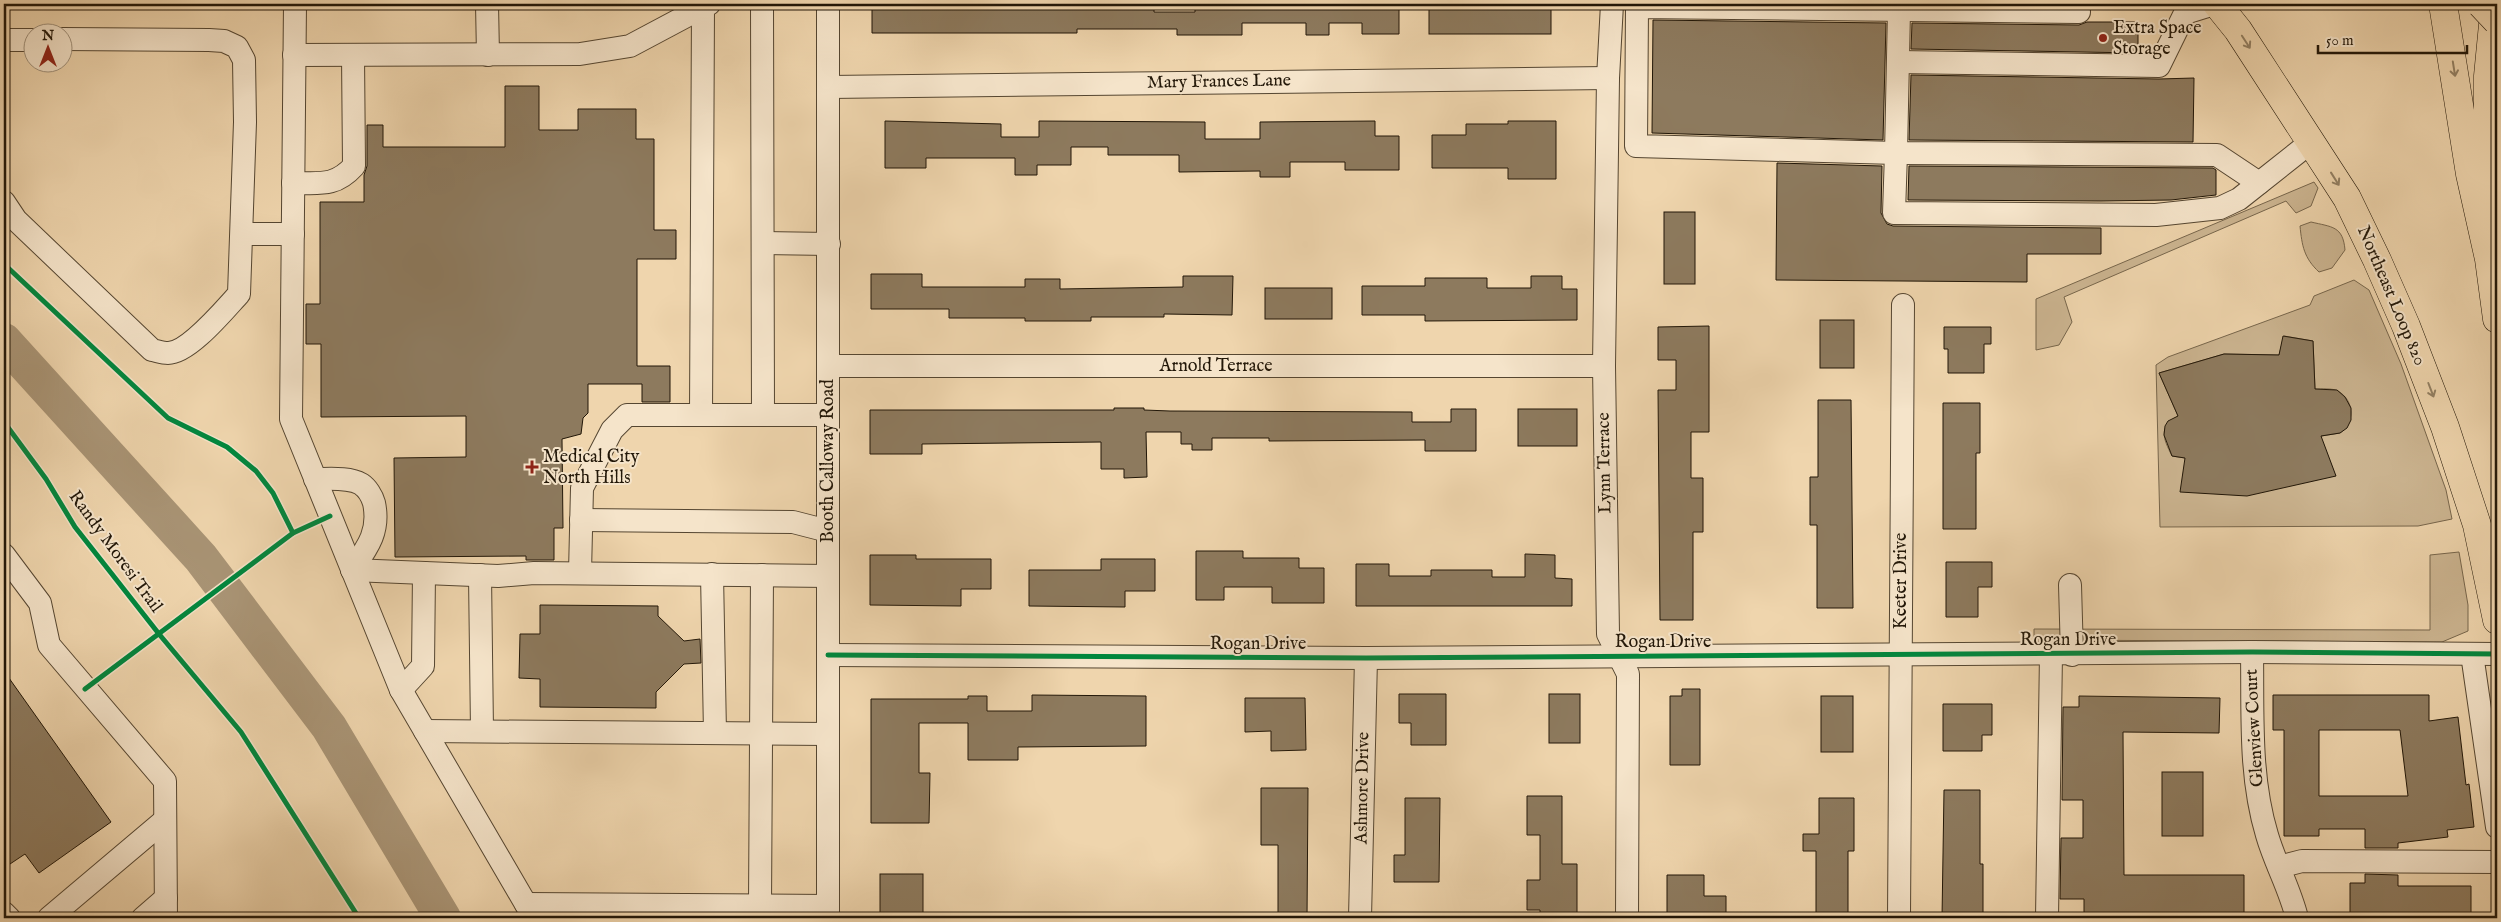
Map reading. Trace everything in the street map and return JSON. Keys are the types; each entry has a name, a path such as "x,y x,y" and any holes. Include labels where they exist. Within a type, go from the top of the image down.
{"main road":[{"name":"Northeast Loop 820","path":"2215,4 2238,30 2311,142 2358,219 2406,326 2445,428 2477,526 2497,620"},
{"path":"2443,4 2470,174 2489,259 2497,319"},
{"path":"2481,4 2497,21"},
{"path":"2489,259 2488,76 2496,4"}],"street":[{"path":"295,4 291,419 401,690 530,911 760,906 828,912"},
{"path":"487,4 488,55"},
{"path":"762,4 763,415"},
{"name":"Booth Calloway Road","path":"828,4 828,912"},
{"name":"Lynn Terrace","path":"1612,4 1608,78 1604,366 1608,634 1628,674 1627,918"},
{"path":"1898,62 2159,66 2185,13 2215,4"},
{"path":"294,55 580,54 630,46 706,5 701,415"},
{"path":"2079,12 1637,7 1636,146 1896,153 2217,155 2259,184"},
{"path":"1899,10 1894,213 2156,215 2220,208 2239,199 2311,142"},
{"path":"4,202 16,220 152,350 168,353 180,350 206,329 239,294 243,234 244,60 237,47 224,42 209,40 72,39"},
{"path":"4,40 22,40"},
{"path":"293,183 331,183 344,177 354,166 353,55"},
{"name":"Mary Frances Lane","path":"829,87 1608,78"},
{"path":"243,234 293,234"},
{"path":"763,243 829,244"},
{"name":"Keeter Drive","path":"1899,918 1903,305"},
{"name":"Arnold Terrace","path":"828,366 1604,366"},
{"path":"580,573 582,488 612,430 627,414 828,415"},
{"path":"315,479 339,479 361,484 372,496 377,518 375,526 370,543 352,570"},
{"path":"581,520 792,522 828,531"},
{"path":"5,561 40,603 49,645 165,781 166,908 143,918"},
{"path":"352,570 480,575 580,573 828,576"},
{"path":"401,690 423,666 424,573"},
{"path":"712,574 715,733"},
{"path":"480,575 482,731"},
{"path":"760,906 762,575"},
{"path":"2047,918 2062,654 2070,585"},
{"name":"Rogan Drive","path":"828,655 1366,658 2252,652 2497,654"},
{"name":"Glenview Court","path":"2252,652 2253,759 2256,784 2267,836 2294,903 2297,918"},
{"path":"2472,654 2497,827"},
{"name":"Ashmore Drive","path":"1360,918 1366,658"},
{"path":"425,731 828,734"},
{"path":"49,918 165,820"},
{"path":"2279,867 2302,861 2497,862"},
{"path":"4,913 8,918"}],"shaded area":[{"path":"2314,182 2318,188 2311,206 2296,213 2286,201 2064,297 2072,322 2059,345 2036,350 2036,299"},
{"path":"2311,222 2335,229 2342,236 2344,242 2345,250 2332,268 2319,272 2307,257 2302,240 2300,226"},
{"path":"2354,280 2369,290 2401,364 2446,490 2452,519 2418,526 2160,527 2156,365 2168,357 2310,305 2314,296","holes":["2284,336 2313,341 2315,389 2338,391 2348,400 2351,412 2345,429 2340,433 2185,458 2172,456 2166,444 2164,433 2167,424 2178,416 2159,373 2224,354 2279,355"]},
{"path":"2459,552 2468,605 2468,631 2442,642 2034,640 2034,629 2430,630 2430,555"}],"building":[{"path":"872,4 1154,4 1154,12 1195,12 1195,4 1399,4 1399,34 1362,34 1362,23 1329,23 1329,35 1306,35 1306,23 1242,23 1242,35 1177,35 1177,29 1077,29 1077,33 872,33"},
{"path":"1429,4 1551,4 1551,34 1429,34"},
{"path":"1653,20 1886,23 1883,140 1652,133"},
{"path":"2087,22 2138,22 2138,53 1911,49 1912,23 2079,25"},
{"path":"1911,75 2194,78 2193,142 1909,140"},
{"path":"505,86 539,86 539,130 578,130 578,109 636,109 636,139 654,139 654,230 676,230 676,259 637,259 637,366 670,366 670,402 642,402 642,384 588,384 588,413 583,418 581,434 562,439 563,528 554,528 554,560 526,560 526,556 395,557 394,458 466,457 466,416 321,417 321,344 306,344 306,304 320,304 320,202 364,202 364,175 367,166 367,125 383,125 383,147 505,147"},
{"path":"885,121 1001,124 1001,137 1039,137 1039,121 1205,122 1205,139 1260,139 1260,122 1375,121 1375,136 1399,136 1399,170 1345,170 1345,162 1290,162 1290,177 1260,177 1260,171 1179,172 1179,155 1108,155 1108,147 1071,147 1071,165 1037,165 1037,175 1015,175 1015,158 926,158 926,168 885,168"},
{"path":"1508,121 1556,121 1556,179 1508,179 1508,168 1432,168 1432,135 1466,135 1466,124 1508,124"},
{"path":"1777,163 1882,166 1881,213 1887,224 1893,226 2101,228 2101,254 2027,254 2027,282 1776,280"},
{"path":"1909,166 2213,168 2216,170 2216,195 2171,200 1908,200"},
{"path":"1664,212 1695,212 1695,284 1664,284"},
{"path":"871,274 922,274 922,287 1025,287 1025,279 1060,279 1060,289 1183,287 1183,276 1233,276 1232,315 1164,314 1164,317 1091,317 1091,321 1025,321 1025,318 949,318 949,309 871,309"},
{"path":"1531,276 1562,276 1562,289 1577,289 1577,320 1425,321 1425,315 1362,315 1362,286 1425,286 1425,278 1487,278 1487,288 1531,288"},
{"path":"1265,288 1332,288 1332,319 1265,319"},
{"path":"1820,320 1854,320 1854,368 1820,368"},
{"path":"1709,326 1709,432 1691,432 1691,478 1703,478 1703,532 1693,532 1693,620 1660,620 1658,390 1676,390 1676,360 1658,360 1658,327"},
{"path":"1944,327 1991,327 1991,344 1984,344 1984,373 1948,373 1948,349 1944,349"},
{"path":"2283,336 2313,341 2315,389 2337,390 2345,397 2351,408 2351,420 2347,428 2340,433 2321,436 2336,476 2247,496 2180,492 2185,458 2172,456 2164,435 2165,426 2168,421 2178,416 2159,373 2224,354 2279,355"},
{"path":"1818,400 1851,400 1853,608 1817,608 1817,525 1810,525 1810,477 1818,477"},
{"path":"1943,403 1980,403 1980,453 1976,453 1976,529 1943,529"},
{"path":"1114,408 1144,408 1144,410 1170,411 1412,412 1412,422 1451,422 1451,409 1476,409 1476,451 1425,451 1425,440 1269,441 1269,438 1212,438 1212,450 1192,450 1192,444 1181,444 1181,432 1146,432 1147,477 1124,478 1124,469 1101,469 1101,442 922,444 922,454 870,454 870,410 1114,410"},
{"path":"1518,409 1577,409 1577,446 1518,446"},
{"path":"1196,551 1243,551 1243,558 1299,558 1299,568 1324,568 1324,603 1272,603 1272,587 1224,587 1224,600 1196,600"},
{"path":"1525,554 1555,555 1555,578 1572,579 1572,606 1356,606 1356,564 1389,564 1389,576 1431,576 1431,570 1492,570 1492,577 1525,577"},
{"path":"870,555 916,555 916,559 991,559 991,589 961,589 961,606 870,605"},
{"path":"1101,559 1155,559 1155,591 1125,591 1125,607 1029,606 1029,570 1101,570"},
{"path":"1946,562 1992,562 1992,587 1978,587 1978,617 1946,617"},
{"path":"540,605 658,606 658,616 684,641 700,639 701,663 684,664 656,692 656,708 540,707 540,679 519,678 520,634 540,634"},
{"path":"4,671 111,822 39,873 25,854 10,864 4,855"},
{"path":"1682,689 1700,689 1700,765 1670,765 1670,696 1682,696"},
{"path":"1399,694 1446,694 1446,745 1411,745 1411,723 1399,723"},
{"path":"1549,694 1580,694 1580,743 1549,743"},
{"path":"1032,695 1146,696 1146,746 1018,747 1018,760 968,760 968,723 919,723 919,773 930,773 929,823 871,823 871,699 968,699 968,696 987,696 987,711 1032,711"},
{"path":"2273,695 2429,695 2429,721 2458,717 2466,785 2469,784 2474,827 2447,830 2448,837 2398,843 2398,848 2365,848 2365,829 2319,829 2319,836 2284,836 2284,730 2273,730","holes":["2319,730 2400,730 2408,796 2319,796"]},
{"path":"1821,696 1853,696 1853,752 1821,752"},
{"path":"2079,696 2220,698 2219,733 2123,732 2124,875 2244,875 2244,914 2084,914 2084,899 2060,899 2061,838 2083,838 2083,800 2062,800 2063,707 2079,707"},
{"path":"1245,698 1305,698 1306,750 1271,751 1271,731 1245,732"},
{"path":"1943,704 1992,704 1992,735 1982,735 1982,751 1943,751"},
{"path":"2162,772 2203,772 2203,836 2162,836"},
{"path":"1261,788 1308,788 1307,918 1278,918 1278,845 1261,845"},
{"path":"1944,790 1980,790 1980,864 1983,864 1983,918 1942,918"},
{"path":"1527,796 1562,796 1562,864 1577,864 1577,918 1540,918 1540,910 1527,910 1527,880 1540,880 1540,835 1527,835"},
{"path":"1405,798 1440,798 1439,882 1394,882 1394,855 1405,855"},
{"path":"1819,798 1854,798 1854,851 1848,851 1848,918 1816,918 1816,851 1803,851 1803,834 1819,834"},
{"path":"880,874 923,874 923,918 880,918"},
{"path":"2365,874 2398,875 2398,886 2471,886 2471,918 2350,918 2350,883 2365,883"},
{"path":"1667,875 1704,875 1704,896 1726,896 1726,918 1667,918"}],"waterway":[{"path":"4,341 201,558 329,727 443,918"}],"cycle path":[{"path":"4,264 168,418 227,447 256,471 273,493 293,533"},
{"name":"Randy Moresi Trail","path":"4,422 46,479 75,527 159,634 241,732 359,918"},
{"path":"85,689 293,533 330,516"},
{"path":"828,655 1366,658 2252,652 2497,654"}],"place":[{"name":"Extra Space Storage","path":"2103,38"},
{"name":"Medical City North Hills","path":"532,467"}]}
